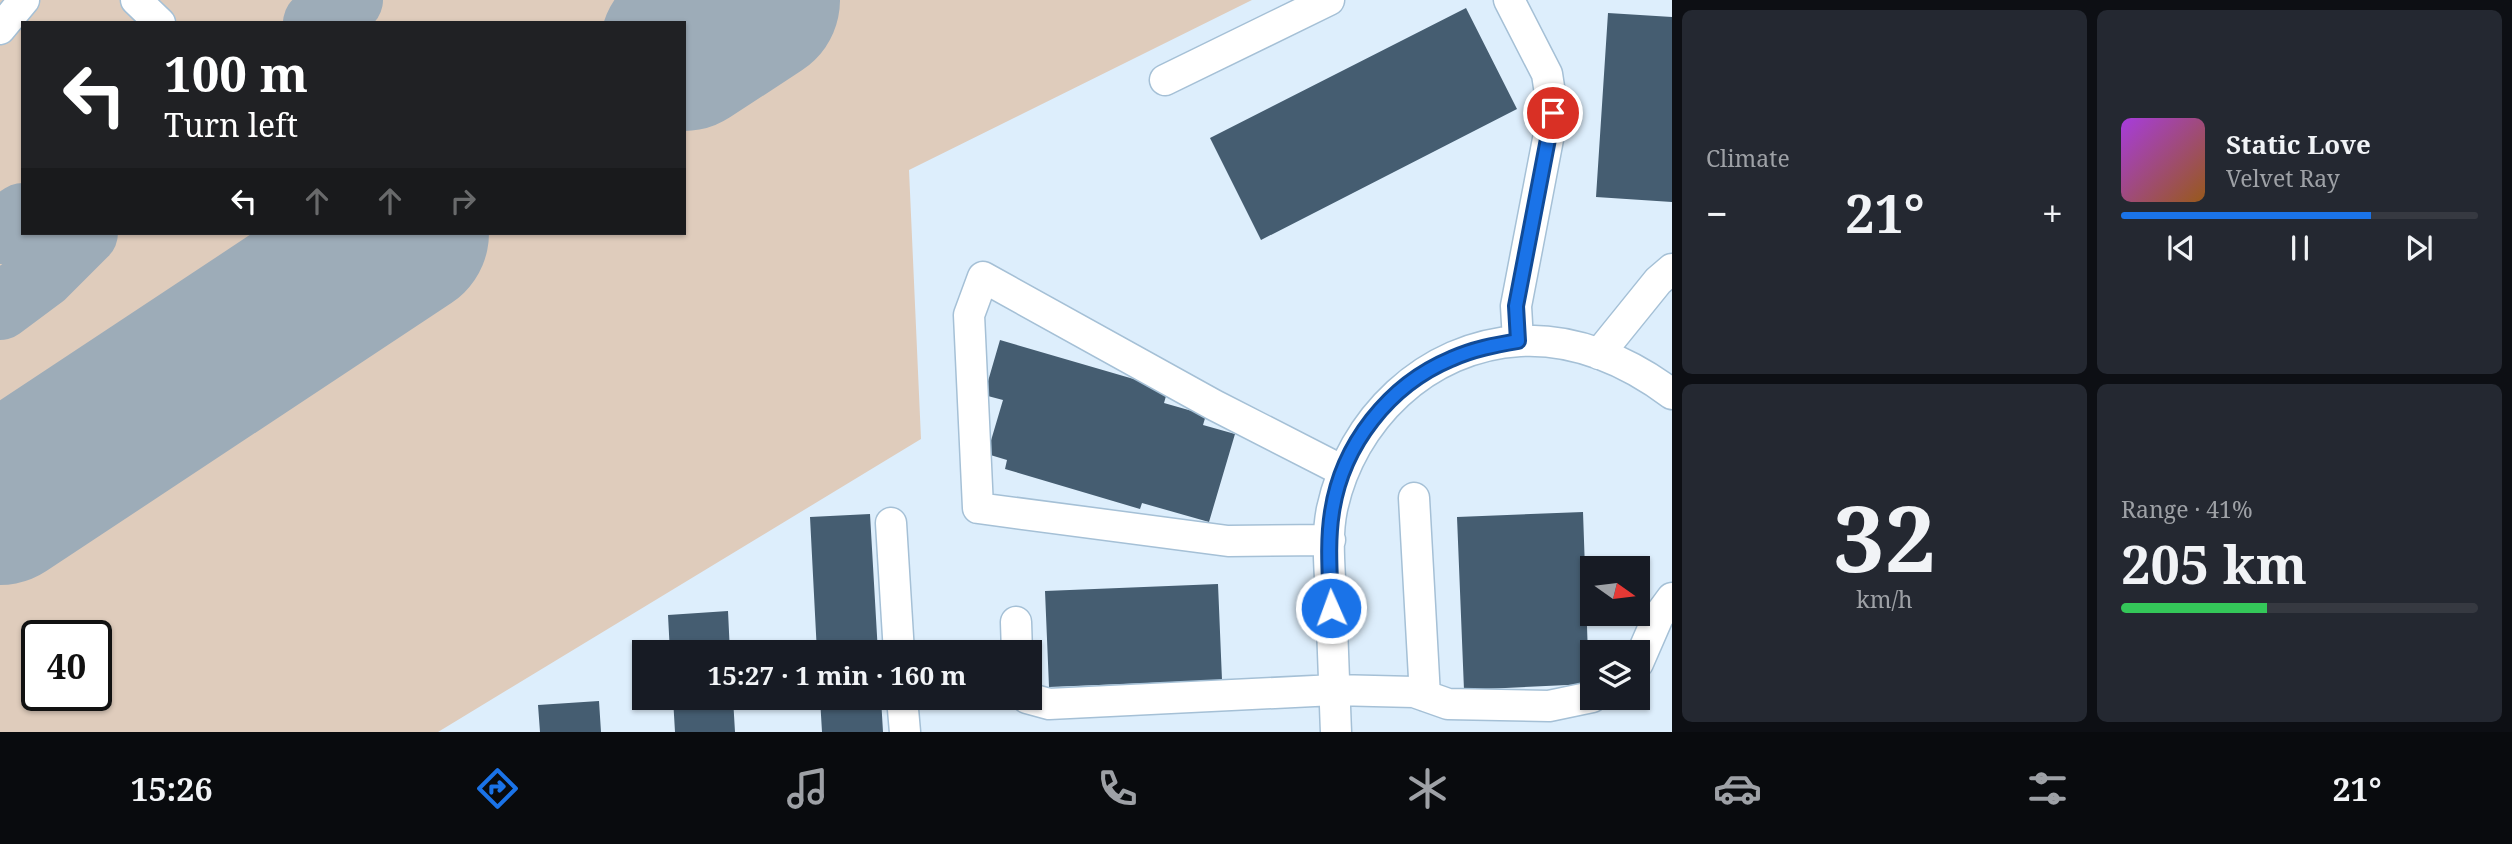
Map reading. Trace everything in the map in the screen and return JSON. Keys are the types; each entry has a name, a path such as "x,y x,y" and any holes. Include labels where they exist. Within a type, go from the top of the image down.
{"street":[{"path":"0,29 24,0"},
{"path":"136,0 158,21"},
{"path":"1165,80 1329,0"},
{"path":"1509,0 1547,74 1553,113 1516,306 1518,341"},
{"path":"1599,354 1658,281 1672,269"},
{"path":"1330,540 1228,541 978,508 969,315 983,277 1214,405 1343,471"},
{"path":"1336,732 1330,540 1332,511 1343,471 1361,436 1405,385 1451,359 1484,347 1518,341 1563,344 1599,354 1626,364 1672,394"},
{"path":"1414,498 1425,696"},
{"path":"891,523 898,640"},
{"path":"1648,640 1658,617 1672,598"},
{"path":"1016,622 1017,640"},
{"path":"1042,702 1049,704 1334,690 1414,692 1448,704 1549,706 1580,700"},
{"path":"903,710 905,732"}],"shaded area":[{"path":"0,0 1252,0 909,170 921,439 438,732 0,732"}],"building":[{"path":"1466,8 1517,109 1261,240 1210,138"},
{"path":"1608,13 1672,17 1672,202 1596,197"},
{"path":"1000,340 1168,389 1164,403 1206,415 1203,425 1235,434 1209,522 1142,503 1140,509 1005,469 1007,460 987,454 1003,400 984,395"},
{"path":"1583,512 1585,556 1580,556 1580,626 1587,626 1587,640 1580,640 1580,684 1464,690 1457,517"},
{"path":"870,514 877,640 816,640 810,517"},
{"path":"1218,584 1222,680 1049,687 1045,591"},
{"path":"728,611 729,640 669,640 668,615"},
{"path":"599,701 601,732 540,732 538,705"},
{"path":"674,710 734,710 735,732 675,732"},
{"path":"821,710 882,710 883,732 822,732"}],"taxiway":[{"path":"319,21 350,0"},
{"path":"0,231 21,217"},
{"path":"0,307 43,275 83,235"}],"runway":[{"path":"686,46 756,0"},
{"path":"0,501 402,235"}],"route":[{"path":"1331,608 1329,553 1332,511 1343,471 1361,436 1389,401 1405,385 1421,375 1451,359 1484,347 1518,341 1516,306 1553,113"}]}
